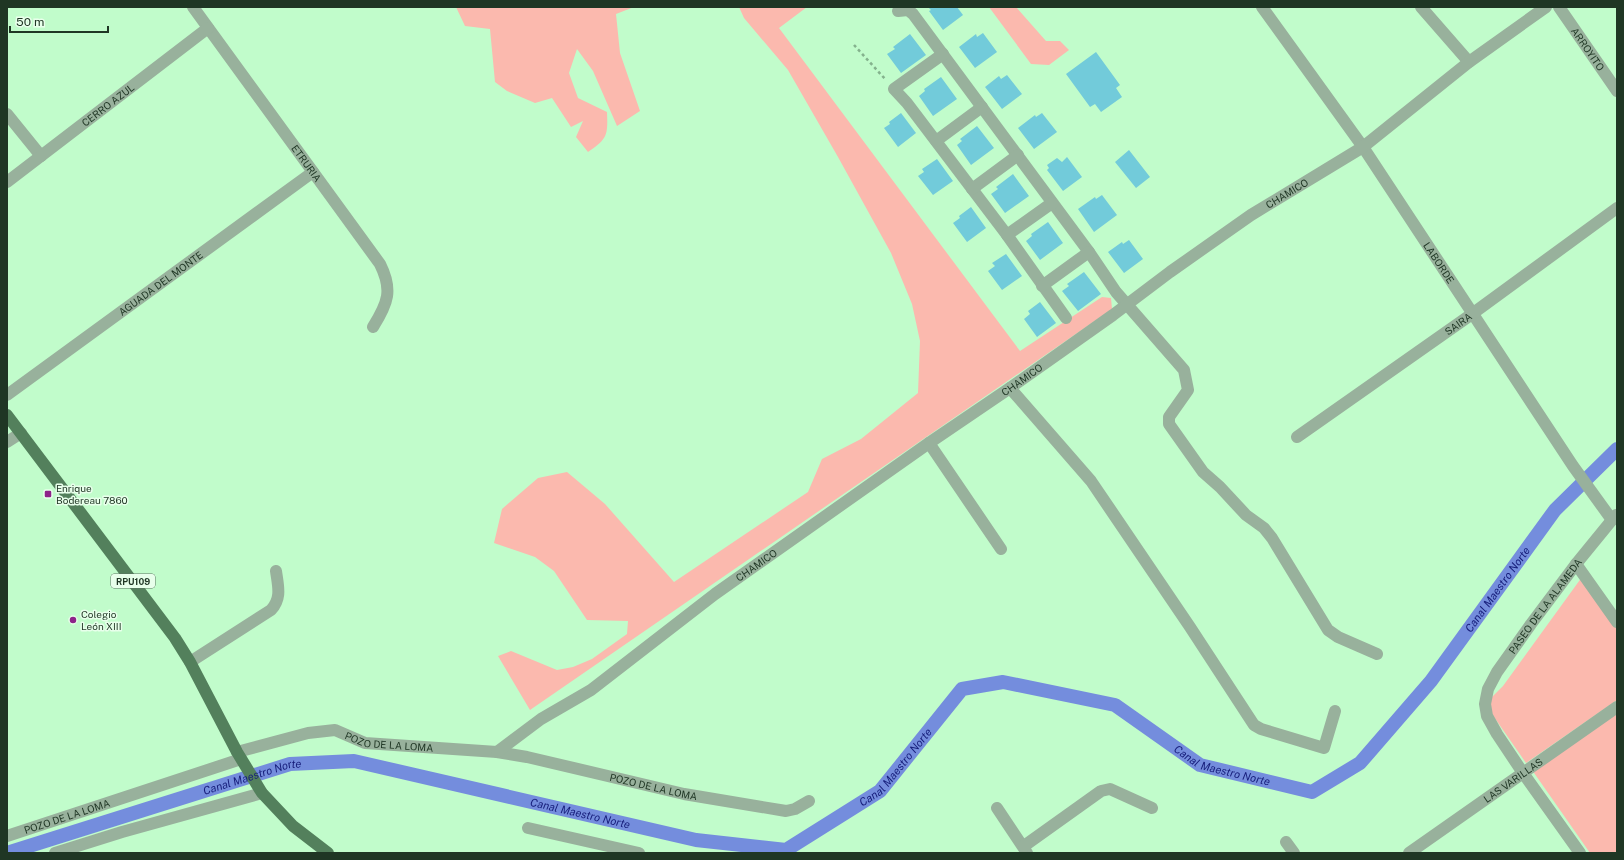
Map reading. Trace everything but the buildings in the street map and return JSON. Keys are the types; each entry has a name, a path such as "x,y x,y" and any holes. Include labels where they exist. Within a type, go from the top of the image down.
{"main road":[{"name":"RPU109","path":"7,415 164,621 190,662 239,756 262,793 293,826 328,853"}],"street":[{"name":"ETRURIA","path":"193,7 380,264 386,276 388,291 384,310 373,327"},
{"name":"LABORDE","path":"1262,7 1363,147 1573,466 1614,518"},
{"path":"1421,7 1469,62"},
{"name":"CHAMICO","path":"497,752 541,719 591,690 715,594 929,443 1010,388 1170,272 1251,216 1363,147 1469,62 1546,7"},
{"name":"ARROYITO","path":"1559,7 1617,91"},
{"path":"898,11 908,10 913,14 1089,252 1116,292 1184,370 1188,390 1169,417 1169,424 1180,442 1203,472 1220,487 1246,515 1264,528 1272,538 1328,630 1338,637 1377,654"},
{"name":"CERRO AZUL","path":"7,182 208,28"},
{"path":"943,54 894,89 907,102 1007,235 1066,318"},
{"path":"936,141 982,107"},
{"path":"7,114 41,156"},
{"path":"972,189 1018,156"},
{"name":"AGUADA DEL MONTE","path":"7,395 314,172"},
{"path":"1007,235 1052,203"},
{"name":"SAIRA","path":"1297,437 1472,314 1617,208"},
{"path":"1042,286 1089,252"},
{"path":"1010,388 1091,481 1190,627 1254,725 1261,729 1324,748 1336,711"},
{"path":"7,442 21,433"},
{"path":"929,443 1001,549"},
{"name":"PASEO DE LA ALAMEDA","path":"1522,773 1487,716 1485,704 1488,689 1497,672 1544,605 1614,518"},
{"path":"1576,564 1617,622"},
{"path":"190,662 271,610 277,604 279,595 276,571"},
{"name":"LAS VARILLAS","path":"1409,853 1617,706"},
{"name":"POZO DE LA LOMA","path":"7,836 308,733 335,730 365,743 497,752 527,757 684,794 786,811 794,809 809,801"},
{"path":"1522,773 1580,853"},
{"path":"997,808 1026,850 1101,791 1110,789 1152,808"},
{"path":"55,853 88,848 262,793"},
{"path":"528,828 639,853"},
{"path":"1286,842 1294,853"}],"path":[{"path":"854,45 894,89"}],"shaded area":[{"path":"456,7 634,7 616,14 620,53 640,111 617,126 593,71 577,49 569,73 578,98 607,112 607,127 605,136 599,144 588,152 576,137 583,121 571,127 552,98 535,103 507,91 495,82 490,29 465,26"},
{"path":"739,7 807,7 779,28 1020,351 1102,297 1111,298 1112,309 530,710 498,656 511,651 557,670 573,667 592,659 627,634 628,621 587,620 554,571 535,557 494,543 502,509 538,478 567,472 605,504 674,582 808,492 822,459 861,439 918,393 920,341 912,304 891,253 788,70 744,18"},
{"path":"989,7 1016,7 1046,41 1060,41 1069,50 1049,65 1031,64"},
{"path":"1582,577 1617,627 1617,700 1526,763 1485,704 1503,686"},
{"path":"1617,710 1617,853 1590,853 1532,770"}],"waterway":[{"name":"Canal Maestro Norte","path":"7,853 290,764 354,761 696,840 786,850 880,791 962,689 1003,682 1115,705 1200,765 1312,792 1360,763 1431,681 1555,510 1617,449"}],"place":[{"name":"Enrique Bodereau 7860","path":"48,494"},
{"name":"Colegio León XIII","path":"73,620"}]}
